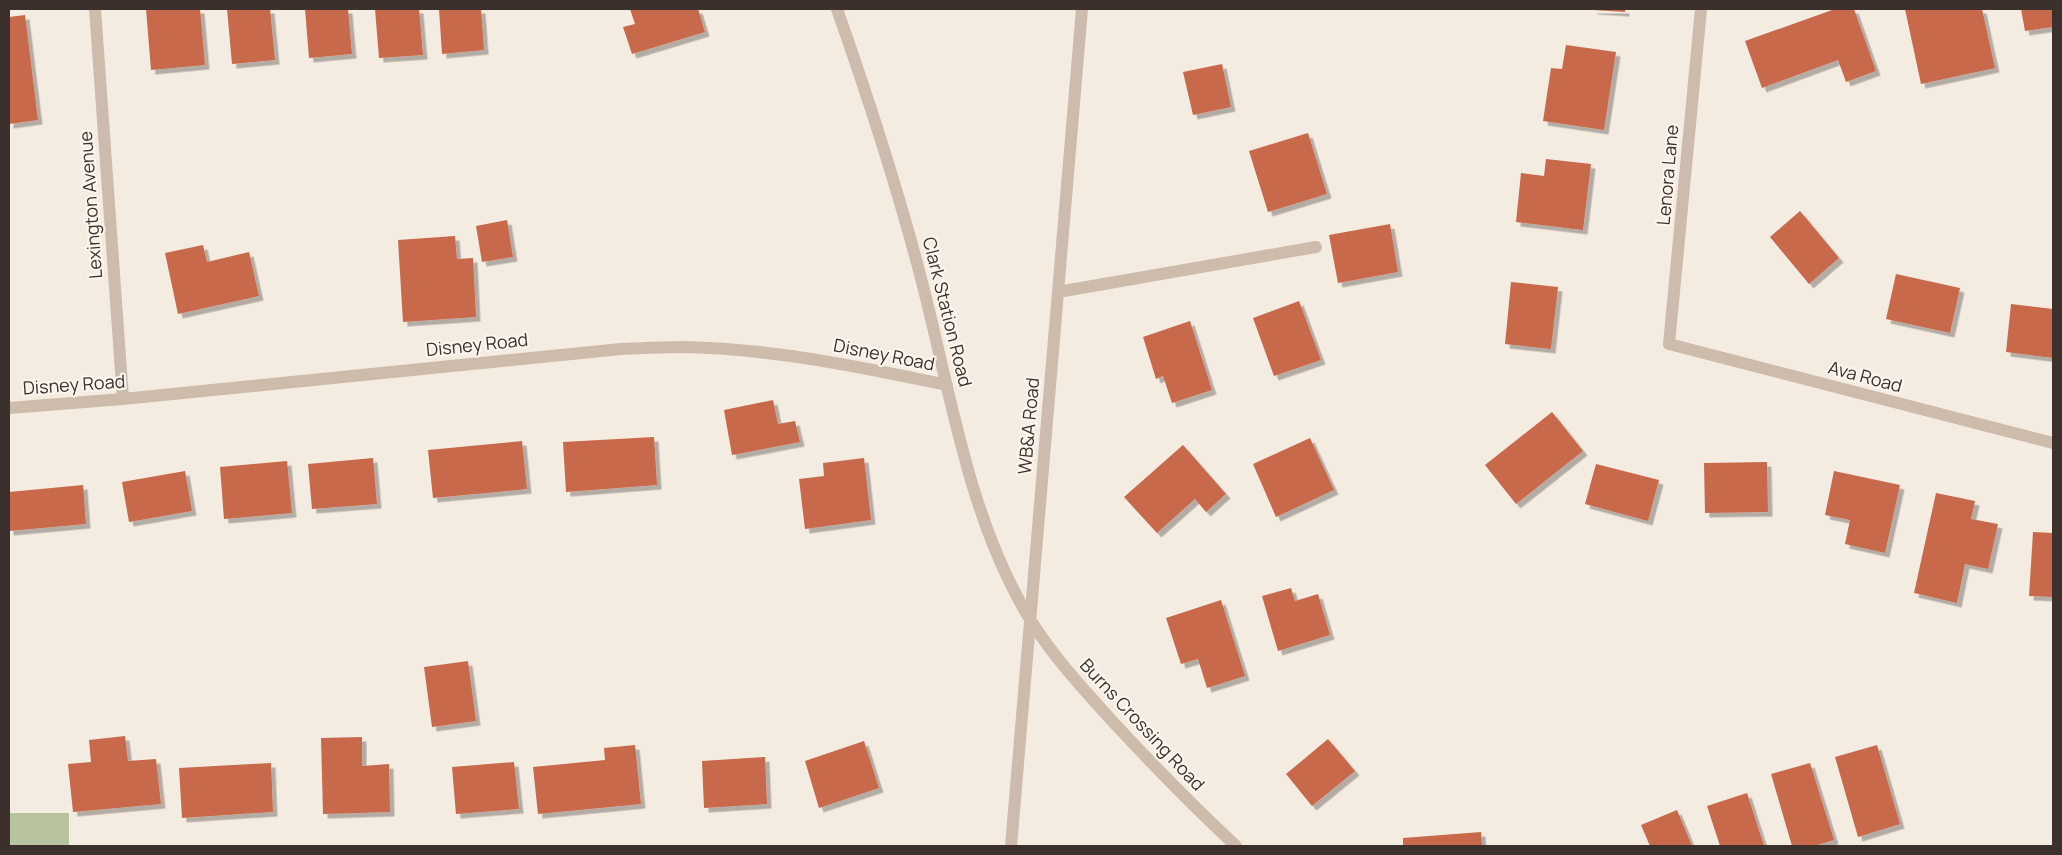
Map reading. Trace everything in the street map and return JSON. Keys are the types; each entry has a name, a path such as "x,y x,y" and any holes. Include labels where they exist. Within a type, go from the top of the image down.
{"street":[{"name":"Lexington Avenue","path":"95,9 123,399"},
{"name":"Clark Station Road","path":"836,9 900,194 957,432 983,514 1001,561 1031,620"},
{"name":"WB&A Road","path":"1011,846 1082,9"},
{"name":"Lenora Lane","path":"1669,344 1701,9"},
{"path":"1058,292 1316,247"},
{"name":"Ava Road","path":"1669,344 2053,443"},
{"name":"Disney Road","path":"9,408 123,399 621,349 677,347 748,352 844,364 946,385"},
{"name":"Burns Crossing Road","path":"1031,620 1067,672 1134,744 1236,846"}],"green space":[{"path":"9,813 69,813 69,846 9,846"}],"building":[{"path":"146,9 200,9 205,65 151,70"},
{"path":"227,9 270,9 275,60 232,64"},
{"path":"305,9 348,9 352,54 309,58"},
{"path":"375,9 419,9 423,55 379,58"},
{"path":"439,9 481,9 484,50 442,54"},
{"path":"630,9 698,9 705,32 632,54 623,27 635,24"},
{"path":"1625,9 1625,12 1593,10"},
{"path":"1835,9 1854,9 1876,71 1846,82 1838,60 1762,88 1745,41"},
{"path":"1905,9 1982,9 1995,68 1921,84"},
{"path":"2021,9 2053,9 2053,27 2025,31"},
{"path":"25,15 38,120 9,124 9,17"},
{"path":"1566,45 1616,52 1604,130 1543,121 1551,68 1562,69"},
{"path":"1222,64 1231,107 1193,115 1183,72"},
{"path":"1308,133 1327,194 1268,212 1249,151"},
{"path":"1546,159 1591,164 1583,230 1516,222 1521,173 1544,176"},
{"path":"1800,211 1839,258 1809,284 1770,237"},
{"path":"507,220 513,257 482,262 476,226"},
{"path":"1390,224 1398,272 1338,283 1329,235"},
{"path":"455,236 457,259 473,258 476,317 403,322 398,240"},
{"path":"203,245 207,262 249,252 259,296 178,314 165,253"},
{"path":"1896,274 1960,288 1950,333 1886,319"},
{"path":"1511,282 1558,287 1551,349 1505,344"},
{"path":"1299,301 1321,360 1274,376 1253,318"},
{"path":"2011,304 2053,309 2053,358 2006,352"},
{"path":"1190,321 1212,390 1172,403 1163,376 1156,379 1143,337"},
{"path":"773,400 778,424 795,421 800,442 732,455 724,410"},
{"path":"1552,412 1583,451 1516,504 1485,465"},
{"path":"654,437 657,485 566,492 563,442"},
{"path":"1310,438 1334,490 1276,517 1253,464"},
{"path":"522,441 527,489 433,498 428,450"},
{"path":"1183,445 1226,494 1206,512 1195,499 1157,533 1124,497"},
{"path":"373,458 377,504 312,509 308,464"},
{"path":"864,458 871,520 805,529 799,479 824,476 823,463"},
{"path":"287,461 292,513 224,519 220,467"},
{"path":"1767,462 1768,512 1705,513 1704,463"},
{"path":"1596,464 1659,480 1648,521 1585,504"},
{"path":"185,471 192,511 129,522 122,482"},
{"path":"1834,471 1900,485 1885,553 1845,544 1850,520 1825,515"},
{"path":"83,485 86,524 9,531 9,492"},
{"path":"1936,493 1975,501 1971,519 1998,524 1988,569 1965,564 1957,603 1914,593"},
{"path":"2033,532 2053,533 2053,597 2029,596"},
{"path":"1291,588 1295,601 1318,594 1330,635 1278,651 1262,596"},
{"path":"1221,600 1245,676 1207,688 1198,659 1181,664 1166,618"},
{"path":"468,661 476,721 432,727 424,667"},
{"path":"125,736 128,761 156,759 161,804 73,812 68,764 91,762 89,740"},
{"path":"362,737 362,766 389,764 390,812 323,814 321,738"},
{"path":"1328,739 1355,771 1312,806 1286,774"},
{"path":"864,741 879,788 819,808 805,761"},
{"path":"635,745 641,804 538,814 533,767 605,760 604,748"},
{"path":"1877,745 1900,824 1858,837 1835,757"},
{"path":"765,757 767,804 704,808 702,761"},
{"path":"514,762 519,809 456,814 452,767"},
{"path":"271,763 273,812 182,818 179,768"},
{"path":"1810,763 1834,840 1814,846 1792,846 1771,774"},
{"path":"1747,793 1764,846 1720,846 1707,806"},
{"path":"1677,810 1692,846 1650,846 1641,825"},
{"path":"1481,832 1482,846 1403,846 1403,838"}]}
